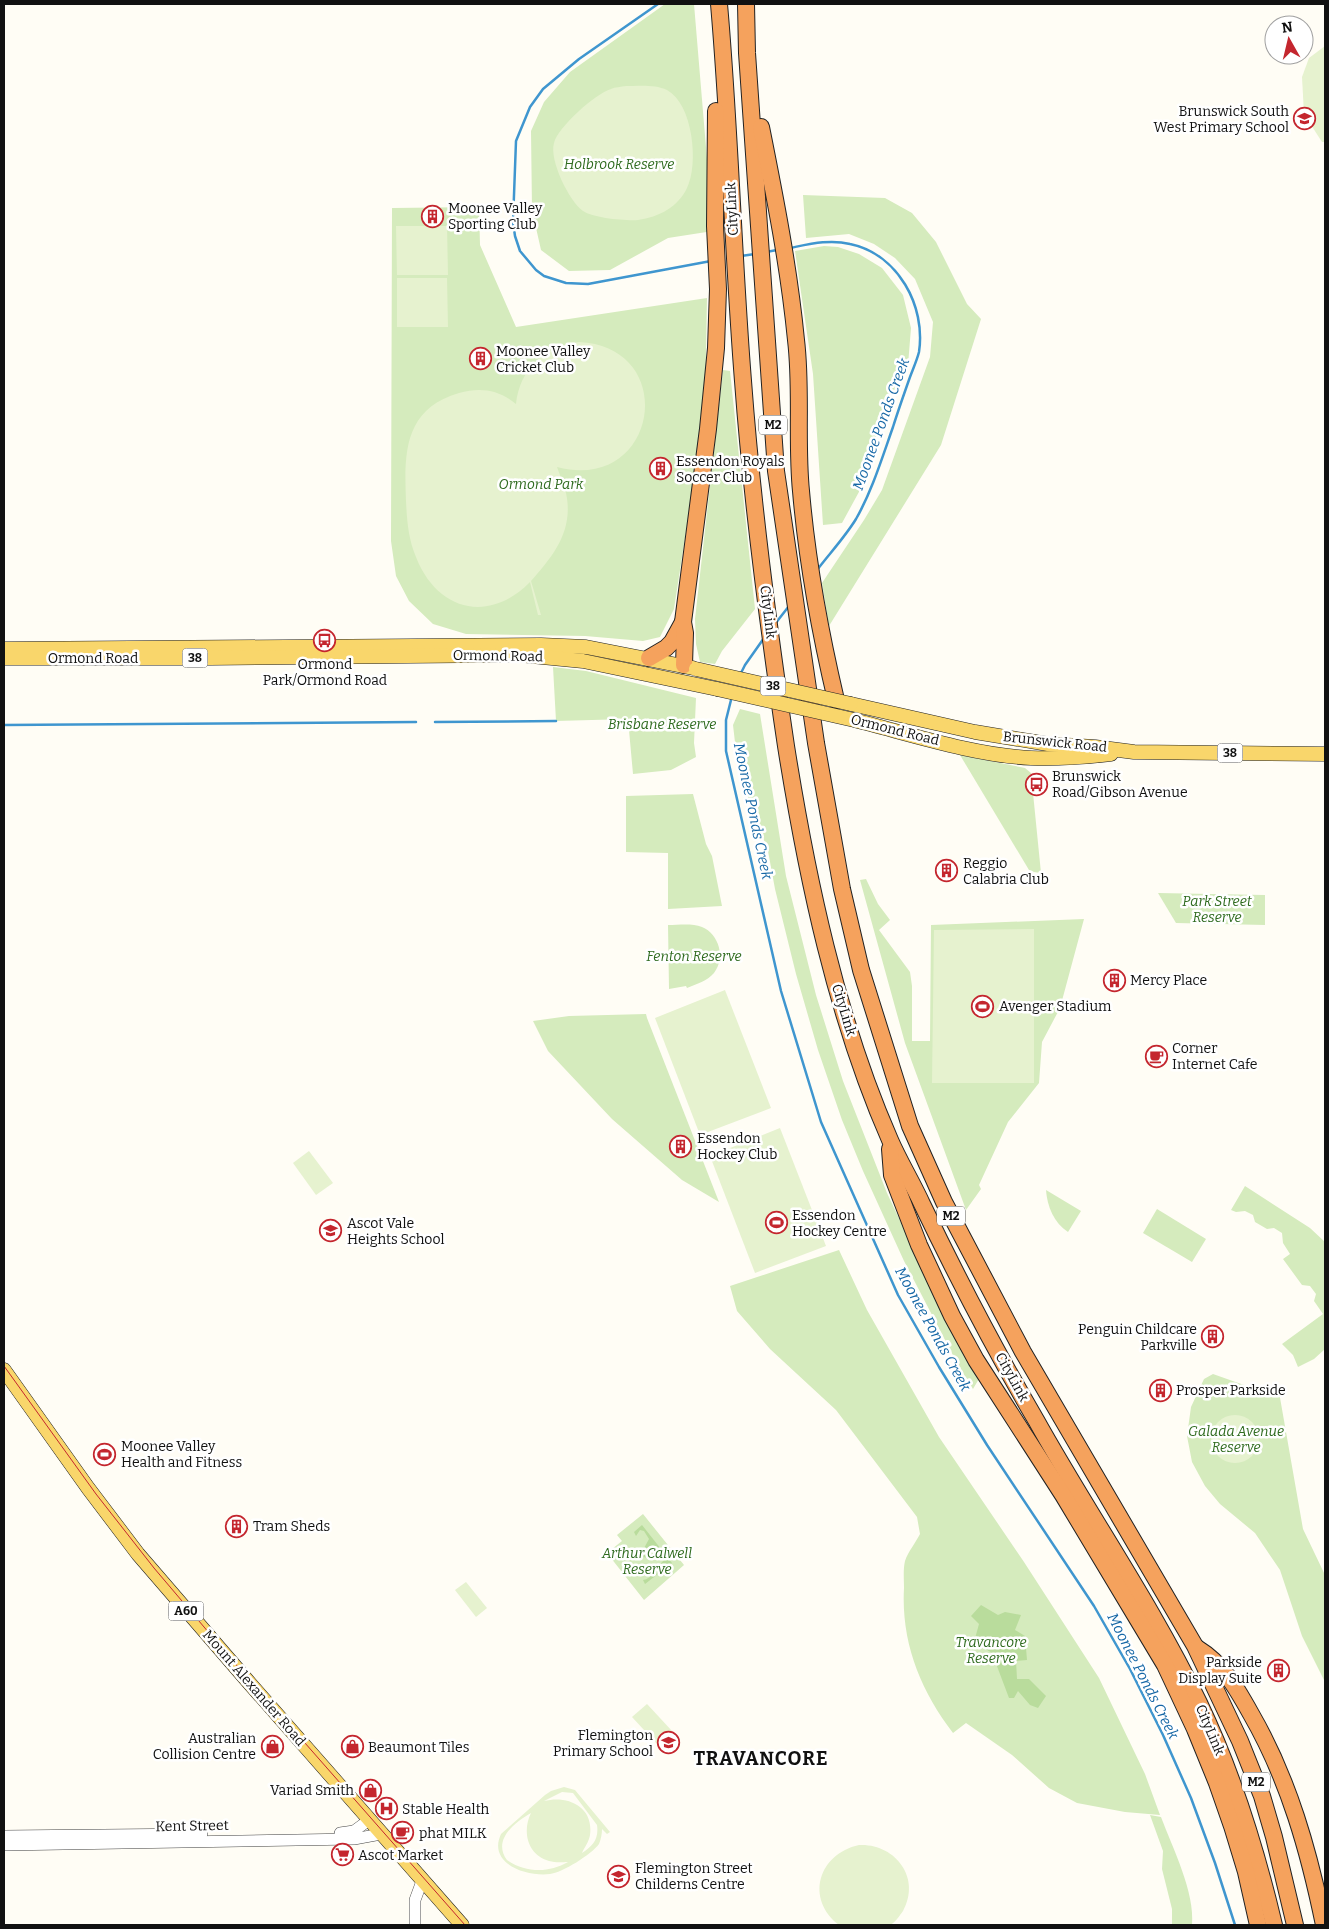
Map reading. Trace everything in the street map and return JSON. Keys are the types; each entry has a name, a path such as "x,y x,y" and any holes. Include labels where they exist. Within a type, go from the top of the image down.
{"highway":[{"name":"CityLink","path":"717,4 743,382 772,650 794,796 822,927 854,1042 889,1138 961,1284 1035,1420 1165,1637 1200,1705 1219,1747 1243,1813 1261,1871 1274,1925"},
{"path":"690,675 683,622 714,378 718,289 715,226 717,4"},
{"name":"CityLink","path":"746,4 747,53 776,471 827,807 854,941 910,1126 944,1202 1023,1352 1195,1646 1240,1741 1262,1796 1295,1925"},
{"path":"747,53 779,216 788,273 798,367 800,491 808,548 828,668 843,702"},
{"path":"649,658 672,642 683,622"},
{"path":"814,703 826,679 828,668"},
{"path":"889,1138 892,1175 919,1245 952,1316 980,1367 1072,1509 1165,1664 1218,1782 1254,1904 1258,1925"},
{"path":"1195,1646 1211,1656 1228,1675 1262,1733 1295,1811 1315,1880 1324,1925"}],"main road":[{"name":"Ormond Road","path":"4,648 540,645 586,647 649,658 690,675"},
{"name":"Ormond Road","path":"4,658 520,655 690,675 814,703 854,720 981,751"},
{"name":"Ormond Road","path":"814,703 843,702 975,732"},
{"name":"Brunswick Road","path":"975,732 1048,744 1134,752"},
{"path":"1048,744 1049,758"},
{"name":"Brunswick Road","path":"981,751 1030,758 1095,756 1134,752 1325,754"},
{"name":"Mount Alexander Road","path":"4,1370 88,1488 138,1554 462,1925"}],"street":[{"name":"Kent Street","path":"4,1836 342,1833 354,1831 369,1820"},
{"name":"Kent Street","path":"4,1844 350,1839 381,1834"},
{"path":"415,1925 415,1900 422,1881"}],"green space":[{"name":"Holbrook Reserve","path":"665,4 694,4 713,231 668,238 610,270 569,271 541,250 532,210 531,131 544,102 570,72"},
{"path":"1325,46 1325,142 1322,142 1304,114 1302,77 1306,65 1314,65 1314,54"},
{"path":"626,86 657,87 667,90 676,97 688,121 693,150 691,177 679,201 660,214 638,220 602,217 583,211 572,199 561,180 553,150 557,136 562,129 587,104 604,92"},
{"path":"803,195 885,198 912,213 936,242 967,304 981,319 941,445 829,626 822,583 882,490 930,357 933,322 915,279 895,258 874,244 849,234 806,238"},
{"name":"Ormond Park","path":"479,207 480,245 516,327 707,298 705,407 674,609 660,637 643,641 585,636 466,634 433,624 409,601 396,576 391,541 392,208"},
{"path":"396,226 447,226 448,275 397,275"},
{"path":"824,246 838,247 859,254 882,268 903,295 911,328 908,365 882,417 860,490 842,523 823,525 813,374 795,251"},
{"path":"397,278 447,278 448,327 397,327"},
{"path":"579,342 611,350 633,367 643,391 644,416 635,441 617,460 591,470 557,467 566,493 567,519 560,541 531,581 541,615 538,615 530,582 514,595 498,603 481,607 466,606 450,600 437,590 425,575 413,550 407,522 405,483 407,450 411,435 427,410 441,400 459,393 475,390 489,391 510,399 516,404 518,391 523,380 528,370 536,361 555,348"},
{"path":"723,370 730,371 755,609 722,651 715,664 700,662 696,644 695,619"},
{"name":"Brisbane Reserve","path":"553,667 586,671 696,698 694,743 696,757 671,770 633,774 628,719 556,721"},
{"path":"740,709 760,714 786,876 816,995 843,1081 887,1193 920,1263 980,1377 973,1389 958,1365 904,1261 842,1120 818,1050 796,974 775,889 768,851 747,794 736,751 733,725"},
{"path":"960,755 1025,768 1031,773 1041,873 1029,870"},
{"path":"693,794 706,844 712,856 722,906 668,909 668,853 626,852 626,796"},
{"path":"866,879 878,904 890,920 879,930 910,972 912,986 912,1041 930,1041 931,925 1084,919 1060,1008 1042,1042 1039,1083 1008,1122 979,1185 981,1189 966,1210 905,1043 860,880"},
{"name":"Park Street Reserve","path":"1158,893 1265,895 1265,925 1176,923"},
{"name":"Fenton Reserve","path":"668,925 698,926 708,930 713,935 719,947 720,960 718,967 711,976 687,988 686,986 669,989"},
{"name":"Avenger Stadium","path":"1034,929 1034,1083 932,1083 934,930"},
{"path":"725,990 771,1108 700,1135 655,1018"},
{"path":"646,1014 719,1202 682,1180 612,1119 548,1051 533,1021 569,1016"},
{"name":"Essendon Hockey Centre","path":"780,1128 826,1246 755,1273 710,1156"},
{"path":"309,1151 333,1183 316,1195 293,1163"},
{"path":"1245,1186 1310,1228 1325,1242 1325,1349 1314,1359 1298,1367 1293,1355 1282,1344 1323,1314 1314,1301 1316,1294 1310,1286 1302,1285 1283,1259 1290,1254 1283,1243 1282,1233 1274,1228 1267,1229 1255,1222 1253,1215 1245,1211 1236,1212 1231,1210"},
{"path":"1046,1190 1081,1211 1068,1232 1052,1214"},
{"path":"1157,1209 1206,1239 1192,1262 1143,1233"},
{"name":"Travancore Reserve","path":"839,1250 867,1310 939,1437 1024,1562 1099,1678 1145,1774 1160,1815 1125,1812 1077,1803 1049,1788 1012,1755 966,1723 953,1733 931,1700 915,1665 909,1646 904,1608 904,1564 920,1534 917,1517 836,1410 770,1349 737,1311 730,1286"},
{"name":"Galada Avenue Reserve","path":"1213,1374 1244,1385 1279,1392 1303,1529 1325,1575 1325,1682 1302,1636 1280,1570 1255,1533 1220,1504 1205,1486 1192,1462 1187,1436 1191,1407 1204,1379"},
{"path":"1230,1415 1240,1415 1249,1419 1255,1425 1258,1430 1258,1448 1249,1459 1240,1463 1230,1463 1221,1459 1215,1453 1211,1444 1211,1434 1215,1425 1221,1419"},
{"name":"Arthur Calwell Reserve","path":"643,1514 684,1565 644,1600 607,1553 622,1541 617,1535"},
{"path":"642,1525 672,1563 645,1584 643,1580 652,1575 664,1560 656,1558 651,1549 648,1558 643,1557 643,1550 649,1539 644,1531 640,1530 636,1536 634,1532"},
{"path":"466,1582 487,1608 476,1617 455,1590"},
{"path":"981,1605 998,1615 1005,1612 1021,1615 1015,1630 1025,1636 1027,1660 1016,1661 1017,1679 1029,1679 1046,1696 1038,1708 1030,1705 1018,1691 1014,1698 1009,1698 992,1653 974,1642 979,1624 971,1616"},
{"path":"647,1704 672,1731 657,1744 632,1717"},
{"path":"564,1787 575,1790 610,1832 607,1834 602,1829 599,1844 584,1858 569,1867 550,1874 521,1871 504,1861 498,1844 501,1834 551,1791","holes":["562,1792 573,1793 597,1825 597,1834 594,1842 582,1853 590,1835 588,1817 583,1810 570,1801 544,1801","531,1813 527,1827 528,1841 531,1848 536,1854 549,1861 568,1862 561,1866 538,1870 522,1867 507,1860 503,1853 502,1845 507,1832 518,1821"]},
{"path":"1150,1815 1161,1817 1177,1857 1187,1885 1192,1912 1192,1925 1172,1925 1172,1909 1162,1869 1163,1851"},
{"path":"859,1845 872,1846 893,1856 901,1864 907,1875 909,1886 908,1898 903,1911 896,1921 890,1925 839,1925 828,1914 822,1903 821,1879 826,1867 845,1850"}],"waterway":[{"name":"Moonee Ponds Creek","path":"658,4 579,59 543,89 530,107 516,141 513,222 515,236 520,251 536,270 544,276 566,283 588,284 711,261"},
{"name":"Moonee Ponds Creek","path":"790,248 835,242 850,244 867,250 882,259 895,270 905,284 913,300 918,317 920,335 919,352 867,497 852,526 817,570"},
{"name":"Moonee Ponds Creek","path":"766,252 777,250"},
{"name":"Moonee Ponds Creek","path":"741,256 755,254"},
{"name":"Moonee Ponds Creek","path":"775,624 789,606"},
{"name":"Moonee Ponds Creek","path":"740,675 764,638"},
{"name":"Moonee Ponds Creek","path":"732,696 726,720 726,751 781,991 821,1122 898,1295 987,1445 1094,1606 1130,1669 1163,1735 1191,1798 1235,1925"},
{"path":"435,722 556,721"},
{"path":"4,725 416,722"}],"tram line":[{"path":"4,1366 96,1494 154,1568 232,1660 465,1925"}],"place":[{"name":"Brunswick South West Primary School","path":"1305,119"},
{"name":"Moonee Valley Sporting Club","path":"432,216"},
{"name":"Moonee Valley Cricket Club","path":"480,359"},
{"name":"Essendon Royals Soccer Club","path":"660,469"},
{"name":"Ormond Park/Ormond Road","path":"325,641"},
{"name":"Brunswick Road/Gibson Avenue","path":"1036,784"},
{"name":"Reggio Calabria Club","path":"947,871"},
{"name":"Mercy Place","path":"1114,980"},
{"name":"Avenger Stadium","path":"983,1006"},
{"name":"Corner Internet Cafe","path":"1156,1056"},
{"name":"Essendon Hockey Club","path":"681,1146"},
{"name":"Essendon Hockey Centre","path":"776,1223"},
{"name":"Ascot Vale Heights School","path":"331,1231"},
{"name":"Penguin Childcare Parkville","path":"1213,1337"},
{"name":"Prosper Parkside","path":"1160,1390"},
{"name":"Moonee Valley Health and Fitness","path":"105,1454"},
{"name":"Tram Sheds","path":"237,1526"},
{"name":"Parkside Display Suite","path":"1278,1670"},
{"name":"Flemington Primary School","path":"669,1743"},
{"name":"Australian Collision Centre","path":"272,1746"},
{"name":"Beaumont Tiles","path":"352,1747"},
{"name":"Variad Smith","path":"370,1790"},
{"name":"Stable Health","path":"386,1809"},
{"name":"phat MILK","path":"403,1833"},
{"name":"Ascot Market","path":"342,1855"},
{"name":"Flemington Street Childerns Centre","path":"619,1876"}],"district":[{"name":"TRAVANCORE","path":"761,1758"}]}
